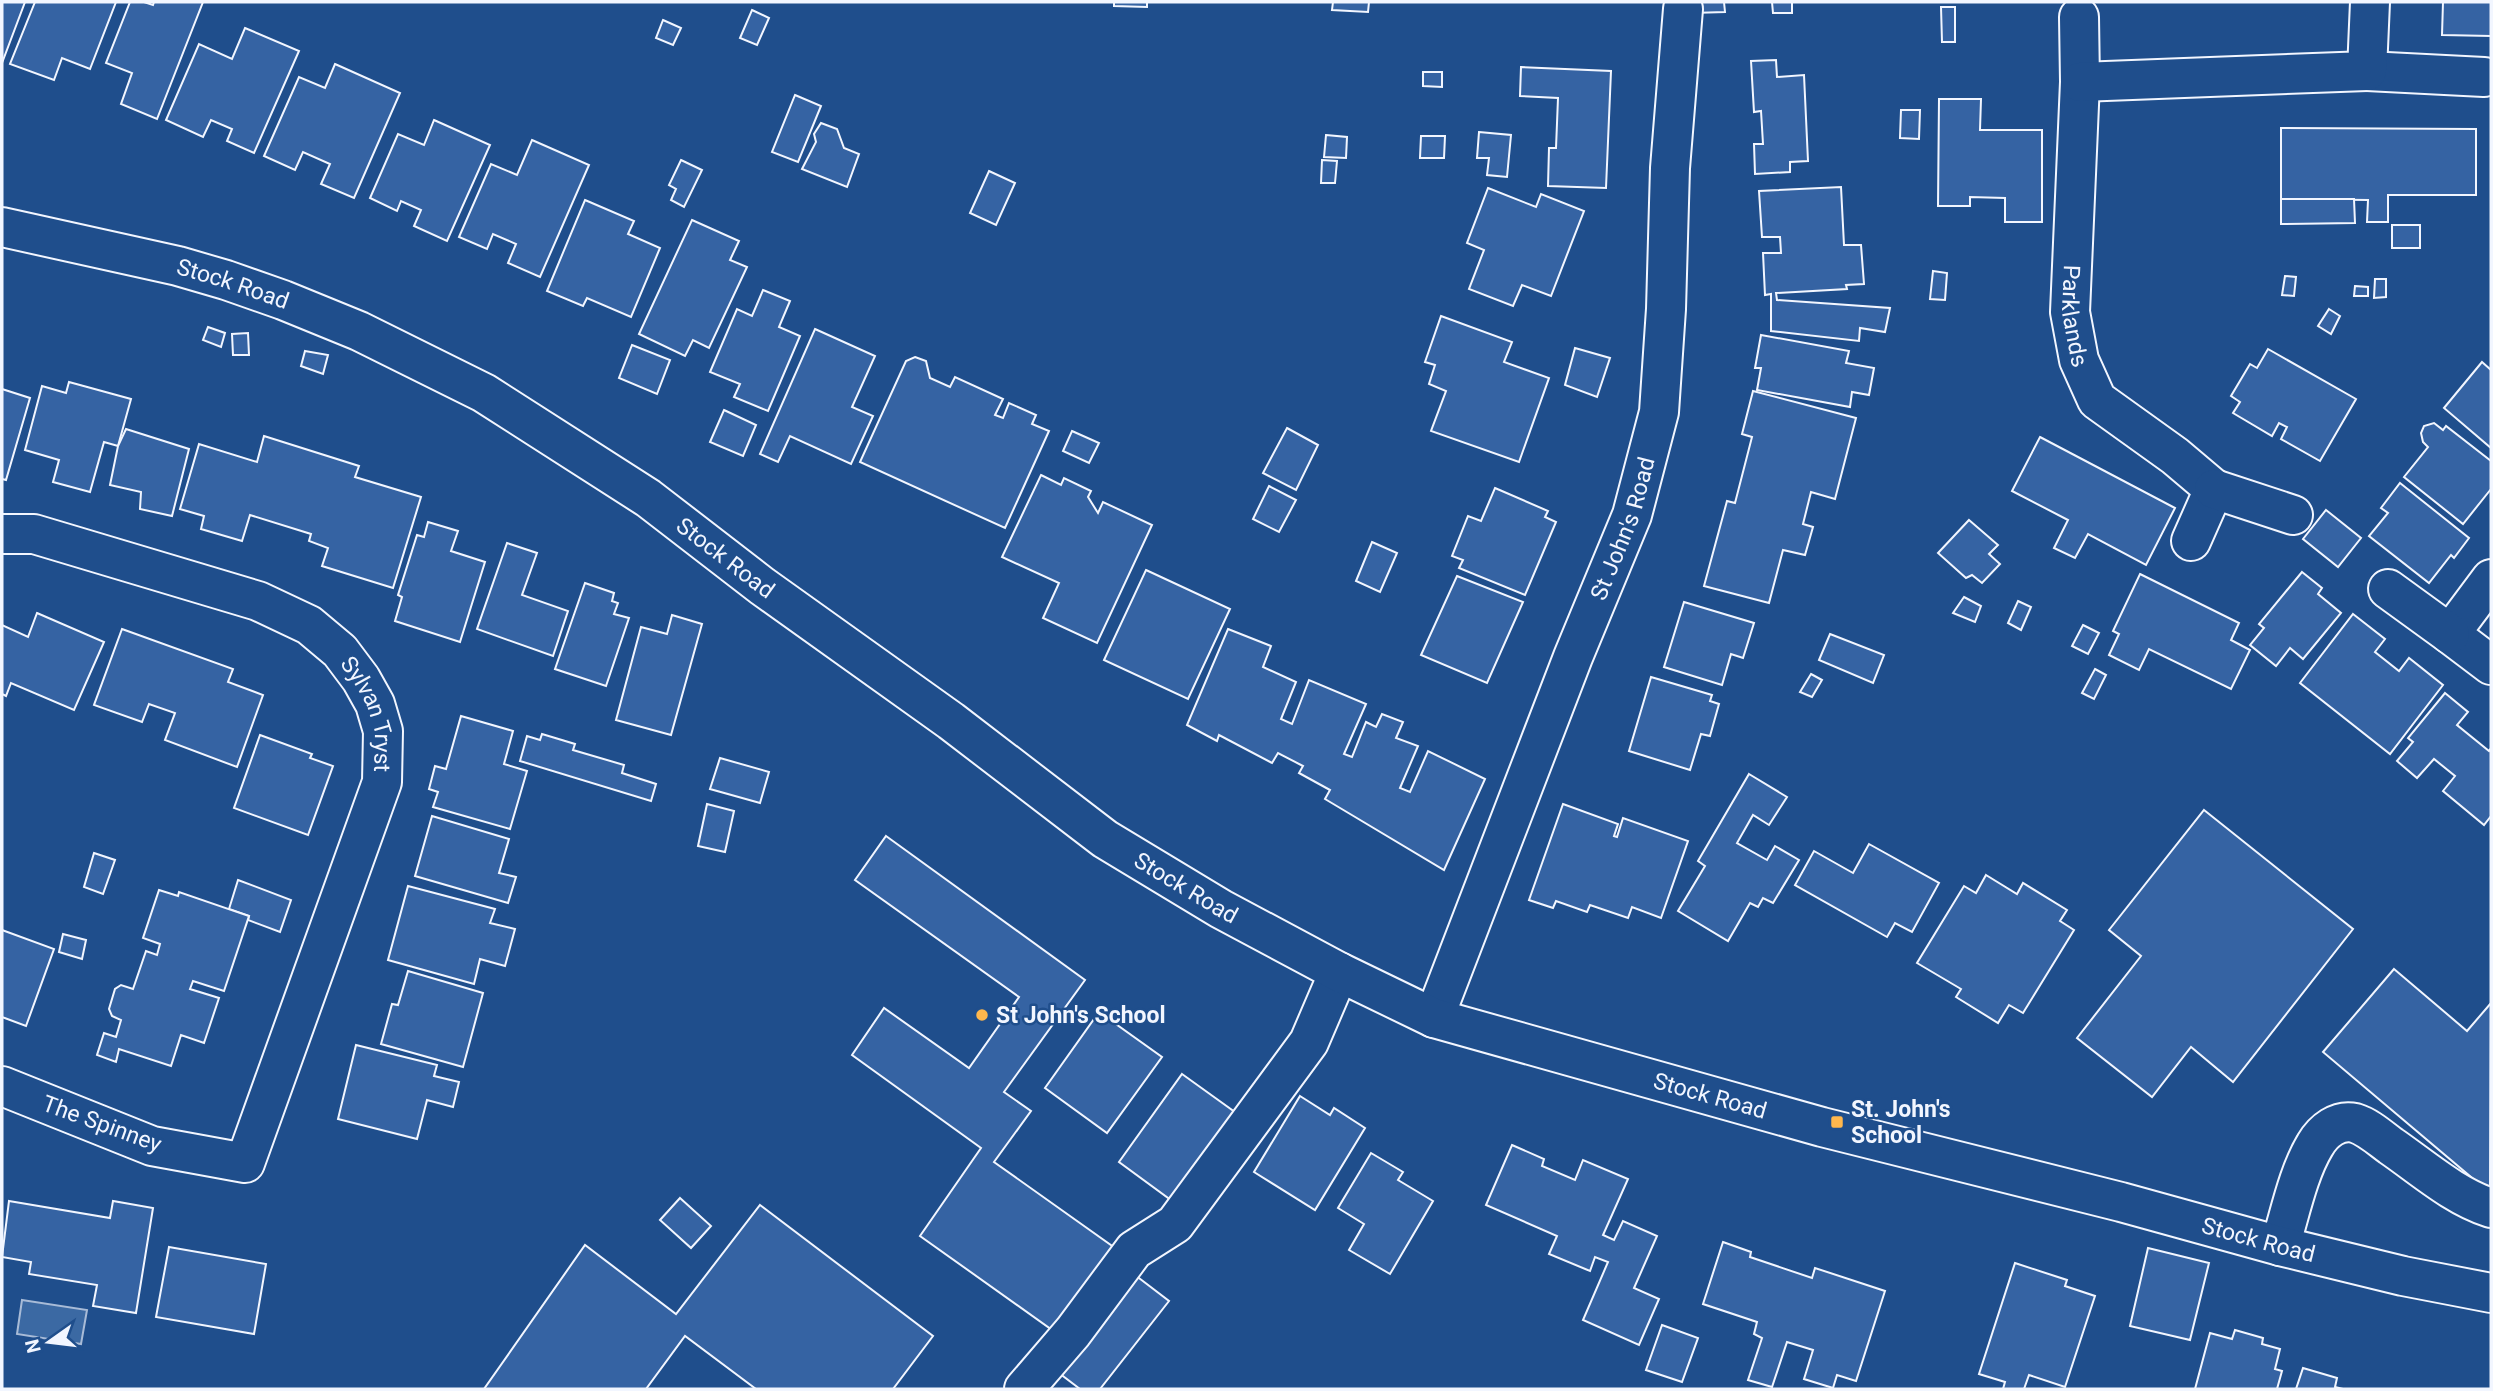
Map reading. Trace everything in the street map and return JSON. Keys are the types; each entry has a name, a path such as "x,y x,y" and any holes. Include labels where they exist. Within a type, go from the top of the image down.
{"street":[{"path":"2367,71 2370,2"},
{"name":"St John's Road","path":"1434,1018 1573,657 1632,515 1659,412 1667,309 1670,168 1683,9"},
{"name":"Parklands","path":"2079,18 2080,82 2070,312 2079,360 2097,400 2175,456 2214,489 2292,515"},
{"path":"2080,82 2367,71 2484,77"},
{"name":"Stock Road","path":"2,227 178,266 272,296 359,331 484,393 648,498 762,586 951,722 1105,839 1221,909 1339,972 1434,1018 1822,1128 2121,1202 2280,1246 2403,1276 2491,1293"},
{"path":"2191,541 2214,489"},
{"name":"Sylvan Tryst","path":"2,534 34,534 258,601 309,625 340,651 375,704 383,731 382,782 245,1163"},
{"path":"2450,634 2491,579"},
{"path":"2388,589 2491,665"},
{"path":"1024,1389 1073,1332 1133,1250 1175,1224 1310,1042 1339,972"},
{"name":"The Spinney","path":"2,1086 152,1146 245,1163"},
{"path":"2280,1246 2315,1145 2331,1127 2347,1122 2356,1123 2376,1135 2459,1194 2491,1208"}],"water":[{"path":"22,1300 87,1310 81,1344 17,1334"}],"building":[{"path":"2,2 25,2 2,63"},
{"path":"35,2 116,2 90,69 62,58 54,80 10,64"},
{"path":"130,2 153,5 154,2 203,2 157,119 121,104 132,73 106,63"},
{"path":"1114,2 1147,2 1147,7 1114,6"},
{"path":"1333,2 1369,2 1368,12 1332,10"},
{"path":"1692,2 1724,2 1725,12 1692,13"},
{"path":"1772,2 1792,2 1792,13 1773,13"},
{"path":"2443,2 2491,2 2491,36 2442,35"},
{"path":"1941,7 1955,7 1955,42 1942,42"},
{"path":"752,10 769,18 757,45 740,38"},
{"path":"663,20 681,28 673,45 656,38"},
{"path":"245,28 299,51 254,153 227,141 232,129 211,120 203,137 166,120 199,44 232,59"},
{"path":"1776,60 1777,77 1804,75 1808,161 1790,162 1790,172 1755,174 1754,144 1763,144 1761,111 1754,112 1751,61"},
{"path":"335,64 400,93 354,198 321,184 330,164 303,152 295,170 264,156 299,77 325,88"},
{"path":"1521,67 1611,71 1606,188 1548,186 1549,148 1556,148 1558,98 1520,96"},
{"path":"1423,72 1442,72 1442,87 1423,86"},
{"path":"795,95 821,106 798,162 772,152"},
{"path":"1939,99 1981,99 1980,130 2042,130 2042,222 2005,222 2005,198 1970,197 1970,206 1938,206"},
{"path":"1901,110 1920,110 1919,139 1900,138"},
{"path":"434,120 490,145 447,241 414,226 421,210 401,201 397,211 370,198 398,134 424,145"},
{"path":"821,123 837,129 844,148 859,154 847,187 802,169 816,142 814,134"},
{"path":"2281,128 2476,129 2476,195 2388,195 2388,222 2367,222 2368,200 2281,199"},
{"path":"1479,132 1511,135 1507,177 1487,175 1489,158 1477,158"},
{"path":"1326,135 1347,137 1346,158 1324,157"},
{"path":"1421,136 1445,136 1444,158 1420,158"},
{"path":"532,140 589,165 540,277 508,263 516,244 493,234 487,249 459,237 491,164 517,175"},
{"path":"681,160 702,170 684,207 671,200 676,189 669,185"},
{"path":"1322,160 1337,161 1335,183 1321,183"},
{"path":"989,171 1015,183 996,225 970,213"},
{"path":"1841,187 1844,245 1861,245 1864,284 1846,285 1847,289 1776,293 1777,300 1890,308 1885,332 1860,328 1859,341 1771,331 1771,294 1765,295 1763,253 1781,253 1780,237 1762,237 1759,191"},
{"path":"1488,188 1536,207 1541,194 1584,211 1551,296 1522,285 1513,306 1469,289 1484,250 1467,243"},
{"path":"2281,199 2354,199 2355,223 2281,224"},
{"path":"585,200 634,221 628,234 660,248 631,317 587,298 583,306 547,291"},
{"path":"692,220 739,241 730,260 747,267 709,348 693,340 685,356 639,334"},
{"path":"2392,225 2420,225 2420,248 2392,248"},
{"path":"1933,271 1947,273 1945,300 1930,299"},
{"path":"2285,276 2296,277 2294,296 2282,295"},
{"path":"2375,279 2386,279 2386,297 2374,298"},
{"path":"2355,286 2368,287 2368,296 2354,296"},
{"path":"763,290 790,301 779,327 800,336 768,411 734,397 740,384 710,372 737,309 752,316"},
{"path":"2329,309 2340,316 2331,334 2318,326"},
{"path":"1441,316 1512,342 1504,362 1549,378 1519,462 1431,431 1446,391 1429,384 1435,365 1425,362"},
{"path":"208,327 225,333 221,347 203,340"},
{"path":"815,329 875,356 852,407 873,416 851,464 790,436 778,462 760,454"},
{"path":"248,333 249,355 233,355 232,334"},
{"path":"1761,335 1849,351 1846,363 1874,368 1869,395 1852,392 1850,407 1757,390 1761,368 1755,368"},
{"path":"632,345 670,360 657,394 619,378"},
{"path":"1575,348 1610,358 1597,397 1565,385"},
{"path":"2268,349 2356,399 2320,461 2281,439 2287,427 2279,423 2272,436 2233,413 2240,402 2231,396 2250,364 2257,368"},
{"path":"305,351 328,355 323,374 301,366"},
{"path":"915,357 926,361 930,378 950,387 955,377 1003,399 995,415 1003,418 1009,403 1036,415 1032,424 1049,431 1005,528 860,462 906,361"},
{"path":"2482,362 2491,370 2491,448 2444,408"},
{"path":"69,382 131,399 118,446 104,442 90,492 53,482 59,460 25,450 42,386 66,393"},
{"path":"2,389 30,398 6,480 2,479"},
{"path":"1753,391 1856,418 1835,499 1811,492 1803,524 1813,527 1805,555 1783,550 1769,603 1704,586 1727,501 1735,503 1752,437 1742,434"},
{"path":"724,410 756,425 743,456 710,442"},
{"path":"2434,423 2443,430 2446,426 2491,461 2491,489 2463,524 2404,477 2428,447 2423,442 2421,433 2424,426"},
{"path":"1287,428 1318,445 1296,490 1263,473"},
{"path":"126,429 189,449 172,516 140,509 141,492 110,485 118,446"},
{"path":"1072,431 1099,443 1089,463 1063,451"},
{"path":"264,436 359,466 355,477 421,497 393,588 322,566 328,548 309,541 311,534 250,515 242,541 201,529 204,516 180,509 199,444 257,462"},
{"path":"2040,437 2175,508 2146,565 2088,534 2075,558 2054,548 2068,520 2012,491"},
{"path":"1041,475 1061,485 1064,478 1091,491 1088,497 1098,513 1103,502 1152,525 1097,643 1043,618 1059,583 1002,557"},
{"path":"2400,483 2469,538 2454,558 2451,555 2429,583 2369,536 2388,513 2381,508"},
{"path":"1269,486 1296,500 1279,532 1253,519"},
{"path":"1495,488 1548,511 1545,517 1556,522 1525,595 1459,568 1463,560 1452,556 1468,516 1481,521"},
{"path":"2326,510 2361,538 2338,567 2303,539"},
{"path":"1969,520 1998,545 1989,554 2000,564 1982,583 1972,575 1966,578 1938,553"},
{"path":"428,522 458,531 451,551 485,562 460,642 395,621 402,597 398,595 417,535 424,537"},
{"path":"1372,542 1397,553 1380,592 1356,581"},
{"path":"507,543 537,553 522,595 568,611 553,656 477,629"},
{"path":"1146,570 1230,609 1188,699 1104,660"},
{"path":"2302,572 2322,588 2318,594 2341,613 2303,659 2290,648 2276,666 2250,645 2264,628 2259,624"},
{"path":"2140,574 2239,623 2231,640 2250,650 2231,689 2149,649 2139,670 2109,655 2119,634 2113,631"},
{"path":"1457,576 1523,602 1487,683 1421,655"},
{"path":"585,583 614,593 612,601 618,603 614,614 629,618 606,686 555,669"},
{"path":"1964,597 1981,606 1975,622 1953,613"},
{"path":"2018,601 2031,607 2021,630 2008,623"},
{"path":"1684,602 1754,623 1743,658 1731,654 1722,685 1664,667"},
{"path":"37,613 104,642 74,710 11,683 6,696 2,694 2,625 28,637"},
{"path":"2353,614 2385,639 2375,652 2399,671 2409,658 2443,685 2390,754 2300,683"},
{"path":"672,615 702,624 671,735 616,720 641,627 667,634"},
{"path":"2083,625 2099,633 2088,654 2072,646"},
{"path":"122,629 233,669 228,682 263,695 237,767 165,740 175,713 149,704 142,722 94,705"},
{"path":"1228,629 1271,646 1263,667 1296,682 1281,719 1292,724 1309,680 1366,704 1344,754 1352,757 1366,722 1376,727 1382,714 1403,722 1396,738 1418,746 1400,788 1410,792 1428,751 1485,779 1444,870 1325,799 1330,790 1299,773 1303,766 1278,753 1272,763 1219,735 1217,741 1187,725"},
{"path":"1830,634 1884,655 1873,683 1819,660"},
{"path":"2095,669 2106,675 2094,699 2082,693"},
{"path":"1811,674 1822,680 1812,697 1800,692"},
{"path":"1651,677 1712,695 1710,701 1719,704 1710,736 1701,734 1690,770 1629,751"},
{"path":"2445,693 2468,712 2457,725 2489,751 2491,748 2491,816 2484,825 2443,791 2455,776 2434,759 2417,778 2397,761 2413,742 2408,738"},
{"path":"461,716 513,731 504,764 527,771 510,829 433,807 438,792 429,789 435,766 446,769"},
{"path":"542,734 575,744 573,750 624,765 622,773 656,784 651,801 520,761 527,736 540,740"},
{"path":"260,735 312,754 310,758 333,766 308,835 234,808"},
{"path":"720,758 769,772 760,803 710,789"},
{"path":"1749,774 1787,797 1769,825 1753,815 1737,843 1767,860 1775,846 1799,860 1773,903 1763,898 1758,907 1750,903 1728,941 1678,911 1705,866 1698,861"},
{"path":"707,804 734,811 725,852 698,846"},
{"path":"1563,804 1618,824 1614,836 1617,837 1623,818 1688,841 1661,918 1632,907 1628,918 1590,905 1587,912 1556,901 1553,908 1529,900"},
{"path":"2204,810 2353,929 2233,1082 2191,1047 2152,1097 2077,1038 2141,956 2109,930"},
{"path":"432,816 509,839 499,873 516,877 508,903 415,876"},
{"path":"886,836 1085,980 1004,1092 1031,1111 994,1162 1115,1248 1055,1332 920,1236 981,1148 852,1055 884,1008 969,1068 1019,997 855,880"},
{"path":"1869,844 1939,883 1912,932 1895,923 1887,937 1795,885 1814,851 1853,873"},
{"path":"94,853 115,860 103,894 84,887"},
{"path":"1986,875 2017,894 2023,883 2067,910 2060,921 2074,930 2023,1013 2009,1005 1998,1023 1956,997 1961,989 1917,963 1964,886 1976,893"},
{"path":"238,880 291,900 280,932 248,920 249,916 229,909"},
{"path":"408,886 495,909 490,923 515,929 505,966 480,959 474,984 388,960"},
{"path":"159,890 178,896 179,892 249,916 224,991 193,981 190,989 219,998 204,1043 181,1035 171,1066 119,1049 116,1062 97,1055 104,1033 116,1037 121,1020 112,1016 109,1009 115,989 121,985 133,989 146,951 157,955 160,944 143,938"},
{"path":"2,930 54,949 26,1026 2,1017"},
{"path":"63,934 86,940 82,959 59,952"},
{"path":"2394,969 2467,1031 2491,1003 2490,1193 2323,1052"},
{"path":"408,971 483,993 463,1067 381,1044 392,1004 398,1005"},
{"path":"1099,1012 1162,1057 1107,1133 1045,1088"},
{"path":"356,1045 437,1065 434,1076 459,1082 453,1107 427,1100 417,1139 338,1119"},
{"path":"1182,1074 1239,1115 1175,1203 1119,1162"},
{"path":"1300,1096 1330,1115 1334,1108 1365,1128 1315,1210 1254,1172"},
{"path":"1512,1145 1544,1159 1542,1166 1575,1180 1583,1160 1628,1179 1603,1235 1614,1240 1623,1221 1657,1236 1634,1288 1659,1299 1639,1345 1583,1320 1608,1262 1595,1257 1590,1271 1549,1254 1557,1236 1486,1205"},
{"path":"1371,1153 1403,1172 1398,1180 1433,1201 1390,1274 1349,1250 1364,1224 1338,1208"},
{"path":"680,1198 711,1226 691,1248 660,1220"},
{"path":"9,1201 110,1218 113,1201 153,1208 136,1313 93,1306 97,1285 29,1274 31,1262 2,1257"},
{"path":"760,1205 933,1336 893,1389 756,1389 685,1336 646,1389 484,1389 585,1245 676,1314"},
{"path":"1723,1242 1751,1252 1750,1257 1812,1278 1815,1268 1885,1291 1856,1381 1837,1375 1833,1388 1804,1379 1813,1350 1787,1342 1772,1387 1748,1380 1762,1338 1754,1334 1757,1322 1703,1304"},
{"path":"169,1247 266,1264 254,1334 156,1317"},
{"path":"2148,1248 2209,1263 2190,1340 2130,1326"},
{"path":"2015,1263 2067,1280 2065,1286 2095,1296 2065,1387 2029,1375 2024,1389 2003,1389 2005,1382 1979,1374"},
{"path":"1135,1275 1169,1301 1100,1389 1080,1389 1059,1373"},
{"path":"1662,1325 1698,1338 1682,1382 1646,1370"},
{"path":"2235,1330 2263,1338 2262,1344 2280,1349 2275,1369 2282,1371 2277,1389 2195,1389 2210,1333 2232,1339"},
{"path":"2303,1368 2337,1378 2335,1387 2343,1389 2296,1389"}],"place":[{"name":"St John's School","path":"982,1015"},
{"name":"St. John's School","path":"1837,1122"}]}
